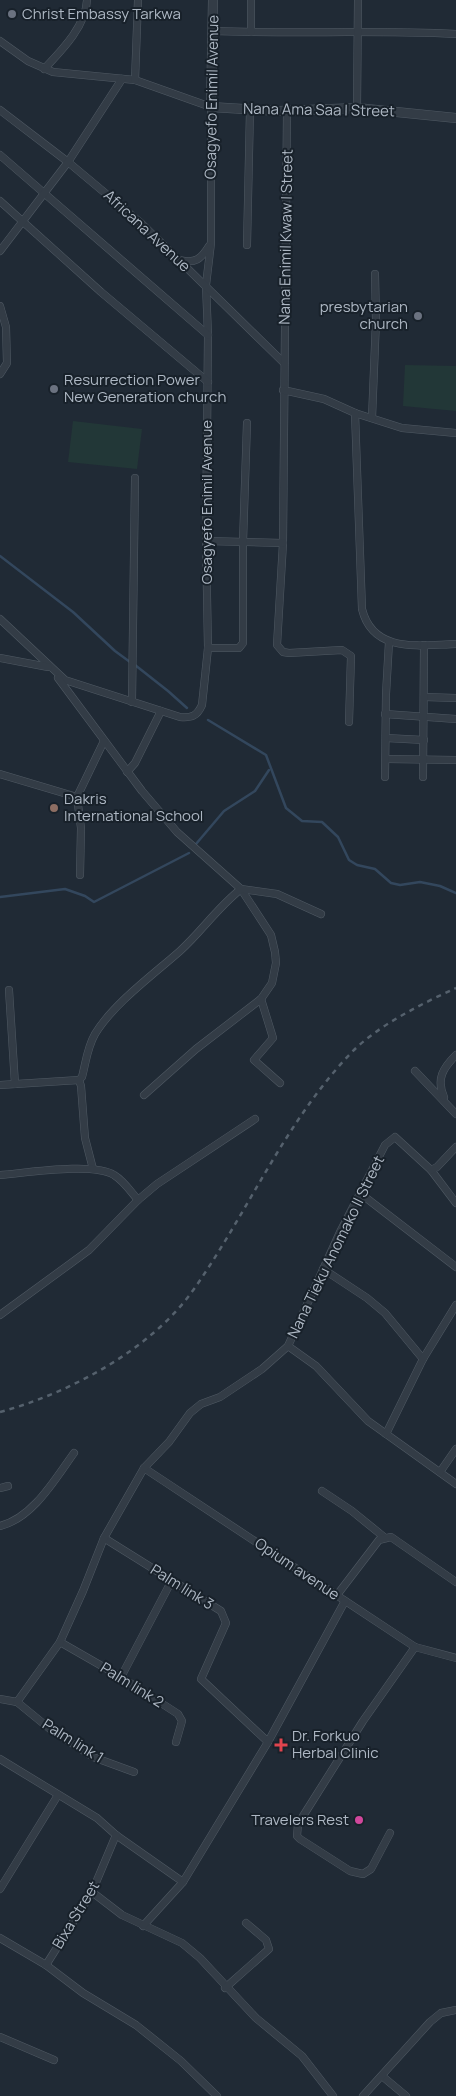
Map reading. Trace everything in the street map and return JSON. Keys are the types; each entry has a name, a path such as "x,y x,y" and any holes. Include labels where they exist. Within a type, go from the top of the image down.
{"street":[{"path":"44,69 68,42 84,16 87,0"},
{"path":"135,80 138,0"},
{"name":"Osagyefo Enimil Avenue","path":"0,619 55,673 72,684 161,711 190,717 199,712 202,705 208,648 206,541 208,335 206,285 211,243 213,0"},
{"path":"251,0 251,32"},
{"path":"357,108 358,0"},
{"path":"213,31 456,34"},
{"path":"0,41 28,61 44,69 61,74 135,80 211,107"},
{"path":"0,252 68,162 122,79"},
{"name":"Nana Ama Saa I Street","path":"211,107 287,111 357,108 456,118"},
{"name":"Africana Avenue","path":"0,110 68,162 141,223 284,363"},
{"path":"247,245 250,110"},
{"name":"Nana Enimil Kwaw I Street","path":"287,111 283,543 277,645 283,652 289,653 342,650 348,652 351,656 350,722"},
{"path":"0,155 208,335"},
{"path":"0,201 101,292 208,382"},
{"path":"180,260 189,262 202,257 211,243"},
{"path":"372,418 376,320 375,274"},
{"path":"0,306 4,315 7,363 0,374"},
{"path":"284,390 324,398 355,413 402,428 456,433"},
{"path":"355,413 362,610 368,626 373,633 389,642 424,645 456,644"},
{"path":"208,648 239,648 243,643 243,542 247,423"},
{"path":"132,702 135,478"},
{"path":"206,541 283,543"},
{"path":"385,777 385,714 389,642"},
{"path":"424,645 424,777"},
{"path":"0,658 49,667"},
{"path":"55,673 127,772 177,832 241,889 271,934 275,952 276,963 272,983 262,1000 196,1049 144,1095"},
{"path":"424,696 456,698"},
{"path":"127,772 135,763 161,711"},
{"path":"385,714 456,719"},
{"path":"386,738 424,740"},
{"path":"80,875 81,828 76,797 104,741"},
{"path":"386,759 456,760"},
{"path":"0,774 76,797"},
{"path":"79,1080 82,1077 88,1049 99,1028 152,975 181,950 221,905 241,889 277,894 322,914"},
{"path":"8,990 15,1084"},
{"path":"262,1000 273,1038 254,1060 280,1083"},
{"path":"445,1100 439,1081 444,1068 456,1055"},
{"path":"415,1071 445,1100 456,1114"},
{"path":"0,1085 79,1080"},
{"path":"79,1080 82,1090 85,1138 93,1169"},
{"path":"0,1315 89,1250 138,1200 157,1184 255,1119"},
{"name":"Nana Tieku Anomako II Street","path":"17,1702 60,1642 104,1538 144,1468 196,1408 201,1404 220,1397 262,1369 288,1346 323,1269 385,1145 395,1137 431,1170"},
{"path":"456,1147 437,1168 431,1170 456,1203"},
{"path":"0,1174 93,1169 113,1174 138,1200"},
{"path":"361,1194 456,1267"},
{"path":"323,1269 367,1298 385,1313 423,1360"},
{"path":"386,1434 423,1360 456,1305"},
{"path":"288,1346 316,1366 368,1421 456,1484"},
{"path":"440,1472 456,1449"},
{"path":"0,1526 15,1520 39,1500 74,1453"},
{"name":"Opium avenue","path":"144,1468 415,1647 456,1658"},
{"path":"0,1488 8,1486"},
{"path":"322,1491 352,1511 384,1537"},
{"path":"337,1595 379,1540 384,1537 390,1537 456,1582"},
{"name":"Palm link 3","path":"104,1538 221,1611 226,1623 201,1678 268,1742"},
{"path":"121,1677 172,1580"},
{"path":"143,1926 182,1882 268,1742 345,1601"},
{"name":"Palm link 2","path":"60,1642 121,1677 178,1714 182,1721 176,1742"},
{"path":"390,1833 372,1869 363,1874 350,1872 300,1839 297,1830 298,1824 363,1721 415,1647"},
{"path":"0,1699 17,1702"},
{"name":"Palm link 1","path":"17,1702 50,1729 93,1757 134,1772"},
{"path":"0,1759 97,1818 116,1835 182,1882"},
{"path":"0,1889 58,1794"},
{"name":"Bixa Street","path":"46,1965 92,1892 116,1835"},
{"path":"92,1892 122,1915 143,1926 163,1932 182,1943 200,1958 256,2018 302,2056 333,2096"},
{"path":"226,1988 269,1949 266,1940 246,1923"},
{"path":"0,1938 46,1965 82,1993 121,2015 152,2037 217,2096"},
{"path":"362,2096 430,2022 441,2013 456,2010"},
{"path":"0,2037 54,2060"},
{"path":"382,2076 406,2096"}],"green space":[{"path":"405,365 456,366 456,411 403,406"},
{"path":"73,421 142,429 137,469 68,462"}],"waterway":[{"path":"0,556 73,612 115,651 130,662"},
{"path":"135,665 187,708"},
{"path":"208,720 266,755 286,808 302,821 322,822 338,837 349,860 357,865 375,869 391,883 400,885 420,882 440,886 456,893"},
{"path":"196,844 224,811 255,791 269,770"},
{"path":"0,897 65,889 85,896 94,902 189,853"}],"railway":[{"path":"0,1412 27,1404 81,1381 108,1366 156,1331 194,1289 214,1260 306,1108 351,1053 386,1025 414,1008 456,988"}],"place":[{"name":"Christ Embassy Tarkwa","path":"12,14"},
{"name":"presbytarian church","path":"418,316"},
{"name":"Resurrection Power New Generation church","path":"54,389"},
{"name":"Dakris International School","path":"54,808"},
{"name":"Dr. Forkuo Herbal Clinic","path":"281,1745"},
{"name":"Travelers Rest","path":"359,1820"}]}
